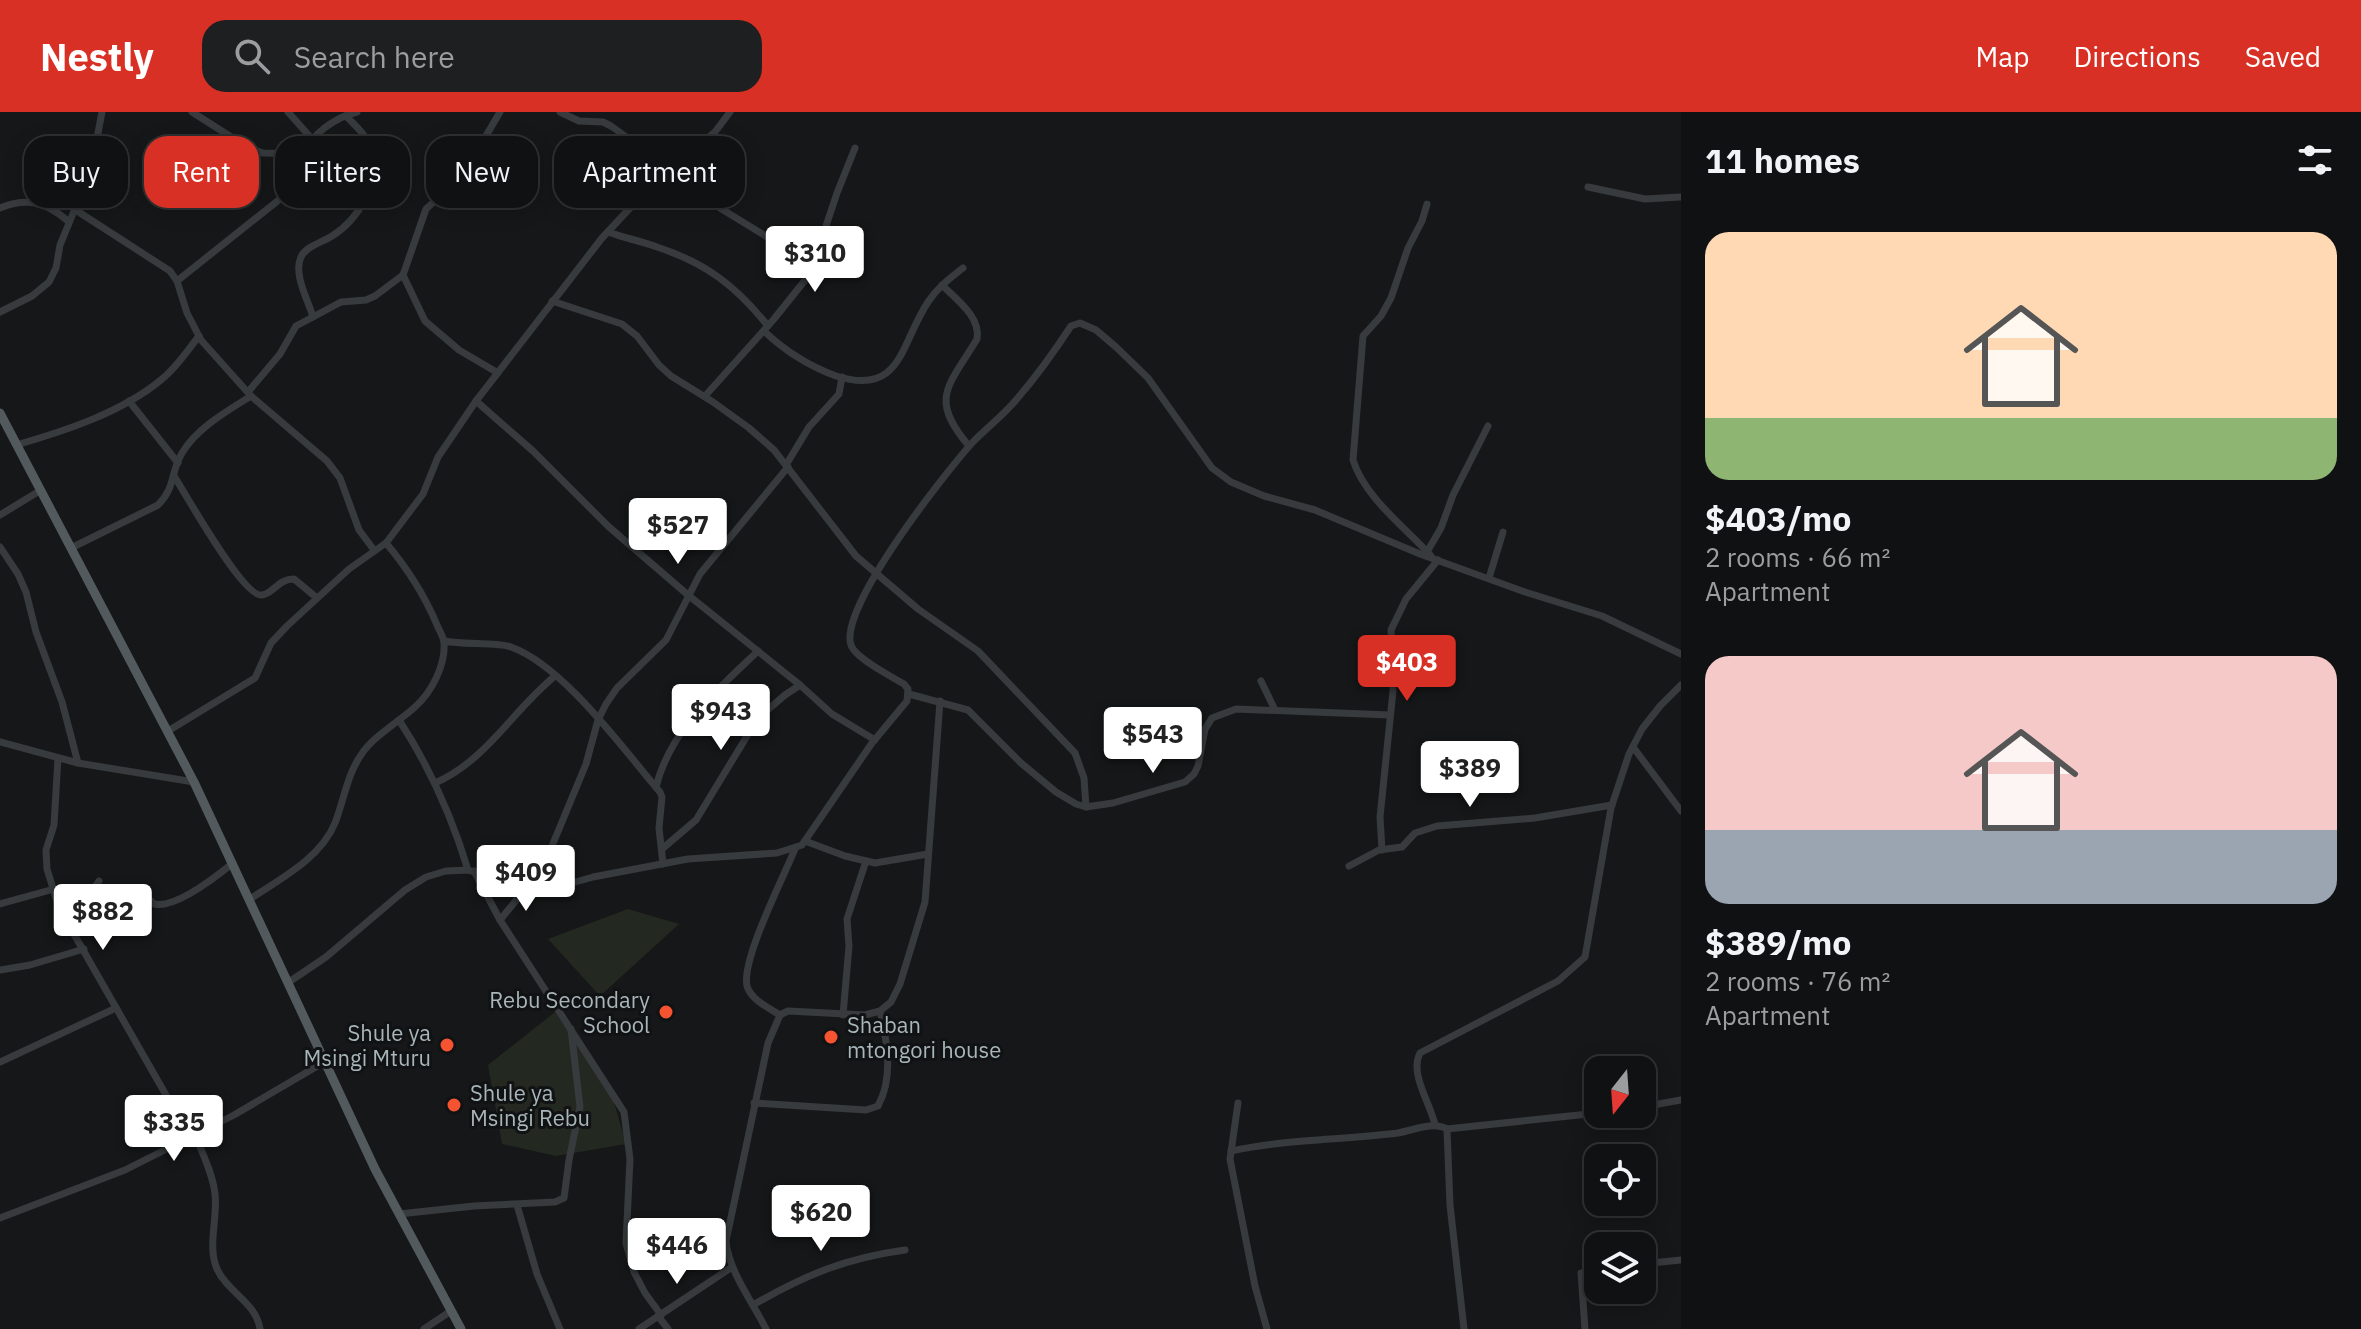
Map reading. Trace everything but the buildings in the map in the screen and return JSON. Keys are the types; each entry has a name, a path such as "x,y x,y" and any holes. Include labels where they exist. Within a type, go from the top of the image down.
{"main road":[{"path":"0,413 194,782 399,1214 461,1329"}],"street":[{"path":"0,312 17,306 49,282 56,268 68,221 93,159 102,112"},
{"path":"192,112 247,147 275,154"},
{"path":"288,112 309,136"},
{"path":"316,136 357,112"},
{"path":"71,548 158,505 169,494 182,453 211,424 250,394 280,354 296,326 341,302 375,296 403,275 426,209 463,175 500,112"},
{"path":"560,112 579,121 603,122 625,136"},
{"path":"710,136 730,112"},
{"path":"313,317 300,275 300,258 304,252 334,235 352,220 365,201 374,163 372,150 346,116"},
{"path":"705,396 799,290 813,265 855,148"},
{"path":"1588,187 1645,199 1681,197"},
{"path":"0,208 28,201 40,202 68,221"},
{"path":"177,281 275,203"},
{"path":"1427,204 1404,257 1391,298 1381,316 1363,336 1353,460 1357,473 1379,501 1432,557"},
{"path":"168,731 255,678 271,643 317,598 386,543 423,494 438,457 476,401 552,301 630,208"},
{"path":"720,208 813,265"},
{"path":"74,209 170,271 199,336 250,394 327,461 340,478 359,530 374,550"},
{"path":"608,232 654,246 705,268 742,294 766,328 792,355 821,371 870,382 883,377 903,351 927,303 942,285 963,268"},
{"path":"403,275 425,321 459,350 498,373"},
{"path":"942,285 971,315 979,335 949,386 945,401 950,421 969,446"},
{"path":"552,301 622,324 637,336 659,365 749,428 787,466 856,556 875,574 978,651 1075,753 1084,778 1086,807"},
{"path":"909,694 904,684 851,648 853,622 875,574 969,446 1015,402 1071,326 1085,323 1148,378 1212,468 1231,482 1264,496 1315,510 1489,578 1602,616 1681,654"},
{"path":"16,445 129,401 162,379 199,336"},
{"path":"500,920 531,887 586,764 598,720 617,688 666,640 700,574 787,466 809,427 839,394 842,377"},
{"path":"129,401 178,463"},
{"path":"476,401 563,480 609,527 688,595 832,714 875,740"},
{"path":"1382,850 1382,782 1393,691 1391,630 1432,557 1453,495 1488,426"},
{"path":"174,476 231,568 252,591 261,595 281,582 294,579 317,598"},
{"path":"0,515 41,490"},
{"path":"1489,578 1503,532"},
{"path":"250,899 300,865 325,841 335,824 355,764 364,750 418,705 440,668 444,641 426,598 409,570 386,543"},
{"path":"0,547 26,592 36,632 62,702 78,763"},
{"path":"444,641 463,645 508,645 528,655 555,676 631,755 662,797 659,820 663,864"},
{"path":"656,787 664,760 695,714 758,651"},
{"path":"435,783 452,776 484,750 537,691 555,676"},
{"path":"1261,681 1275,710"},
{"path":"662,849 696,820 758,718 800,685"},
{"path":"1435,1125 1416,1066 1420,1053 1558,981 1585,957 1612,805 1642,729 1681,685"},
{"path":"909,694 968,710 1021,763 1056,792 1086,807 1113,803 1185,782 1198,766 1205,729 1212,718 1236,709 1390,715"},
{"path":"289,982 384,911 405,890 426,877 446,871 471,871 531,887 554,888 688,859 777,853 796,848 805,841 909,694"},
{"path":"766,1329 727,1256 727,1228 768,1043 780,1015 788,1011 865,1015 880,1011 891,1002 900,984 925,902 940,701"},
{"path":"399,720 422,755 471,871 624,1112 630,1159 626,1243 634,1272 668,1329"},
{"path":"0,742 78,763 194,782"},
{"path":"1633,747 1681,811"},
{"path":"58,758 54,825 46,850 47,869 59,908 170,1102 186,1139"},
{"path":"1349,866 1367,854 1402,847 1415,833 1437,826 1535,818 1612,805"},
{"path":"805,841 866,861 886,863 928,854"},
{"path":"780,1015 759,1002 750,991 748,975 762,925 796,848"},
{"path":"843,1015 849,946 847,919 866,861"},
{"path":"67,921 131,890 140,890 154,904 166,904 197,889 233,863"},
{"path":"87,913 92,891 99,881"},
{"path":"0,904 54,889"},
{"path":"0,970 30,965 84,949"},
{"path":"0,1062 116,1008"},
{"path":"754,1103 866,1110 878,1106 883,1096 888,1062 880,1011"},
{"path":"399,1214 560,1201 566,1194 569,1160 580,1107 571,1027"},
{"path":"0,1218 125,1170 244,1110 326,1061"},
{"path":"1656,1104 1681,1100"},
{"path":"1238,1103 1230,1159 1255,1286 1267,1329"},
{"path":"1231,1151 1262,1145 1395,1133 1435,1125 1447,1129 1584,1114"},
{"path":"1447,1129 1450,1205 1464,1329"},
{"path":"195,1134 215,1190 214,1254 217,1269 227,1284 258,1315 260,1329"},
{"path":"517,1205 537,1274 560,1329"},
{"path":"753,1305 824,1268 905,1250"},
{"path":"1656,1263 1681,1260"},
{"path":"639,1329 711,1284 732,1267"},
{"path":"1584,1272 1581,1273 1585,1329"},
{"path":"424,1329 451,1311"}],"shaded area":[{"path":"628,909 679,924 600,996 548,939"},
{"path":"555,1012 612,1095 626,1144 556,1156 502,1144 488,1065"}],"place":[{"name":"Rebu Secondary School","path":"666,1012"},
{"name":"Shaban mtongori house","path":"831,1037"},
{"name":"Shule ya Msingi Mturu","path":"447,1045"},
{"name":"Shule ya Msingi Rebu","path":"454,1105"}]}
